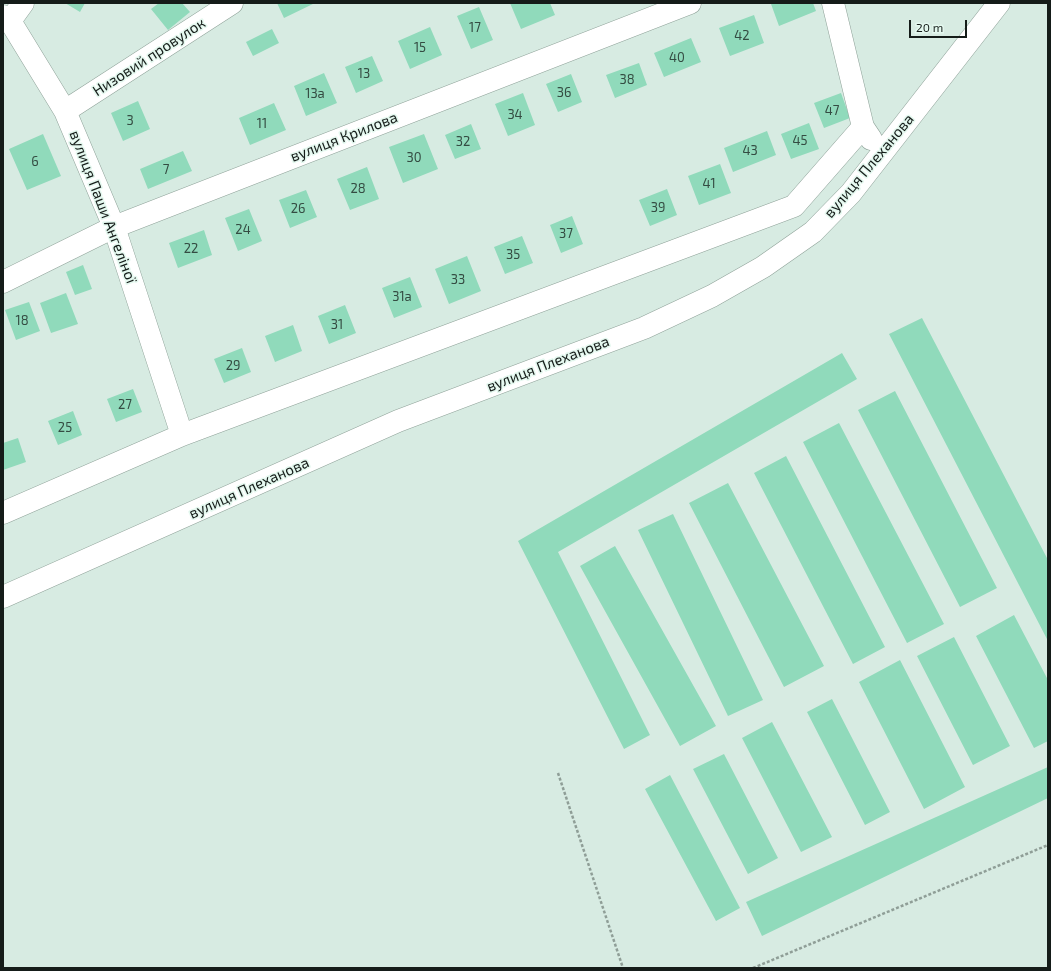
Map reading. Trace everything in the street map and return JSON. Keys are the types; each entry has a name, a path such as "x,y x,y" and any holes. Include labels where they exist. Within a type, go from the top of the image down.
{"street":[{"path":"7,19 23,3"},
{"name":"Низовий провулок","path":"65,111 232,3"},
{"name":"вулиця Крилова","path":"3,282 114,227 690,3"},
{"path":"833,3 864,127 880,156"},
{"name":"вулиця Плеханова","path":"3,597 398,421 644,328 712,296 763,267 813,232 851,193 999,3"},
{"name":"вулиця Паши Ангеліної","path":"7,19 65,111 114,227 182,435"},
{"path":"3,513 182,435 794,206 864,127"}],"path":[{"path":"558,773 623,968"},
{"path":"753,968 1048,845"}],"building":[{"path":"65,3 85,3 80,12"},
{"path":"159,3 182,3 190,12 168,30 151,9"},
{"path":"277,3 315,3 284,18"},
{"path":"510,3 550,3 555,15 521,29"},
{"path":"813,3 816,11 779,26 771,4"},
{"path":"479,7 493,40 471,49 457,16"},
{"path":"754,15 764,43 730,56 719,28"},
{"path":"430,27 442,55 410,69 398,41"},
{"path":"272,29 279,43 253,56 246,42"},
{"path":"691,38 701,62 664,77 654,53"},
{"path":"372,56 383,81 356,93 345,67"},
{"path":"639,63 647,85 615,98 606,75"},
{"path":"324,73 337,103 306,116 294,86"},
{"path":"571,74 582,102 558,112 546,84"},
{"path":"523,93 535,125 508,136 495,104"},
{"path":"841,93 850,118 824,128 814,103"},
{"path":"138,101 150,129 123,141 111,113"},
{"path":"274,103 286,130 250,145 239,118"},
{"path":"809,123 819,149 791,159 781,134"},
{"path":"471,124 481,149 455,159 445,135"},
{"path":"767,131 776,155 733,172 724,148"},
{"path":"43,134 61,176 27,190 9,149"},
{"path":"424,134 438,169 403,183 389,147"},
{"path":"183,151 192,171 148,189 140,169"},
{"path":"720,164 731,193 699,205 688,176"},
{"path":"367,167 379,199 350,210 337,179"},
{"path":"667,189 677,215 650,226 639,200"},
{"path":"306,190 317,217 290,228 279,200"},
{"path":"249,209 262,241 238,251 225,218"},
{"path":"572,216 583,244 561,253 550,225"},
{"path":"204,230 212,255 178,268 169,243"},
{"path":"522,236 533,263 505,274 494,247"},
{"path":"467,256 481,291 449,304 435,269"},
{"path":"83,265 92,289 75,295 66,272"},
{"path":"410,277 422,307 394,318 382,288"},
{"path":"66,293 78,324 51,333 40,303"},
{"path":"29,302 40,331 16,340 5,310"},
{"path":"345,305 356,333 329,344 318,316"},
{"path":"922,318 1048,560 1048,641 889,334"},
{"path":"293,325 302,351 275,362 265,336"},
{"path":"242,348 251,372 224,383 214,359"},
{"path":"842,353 857,379 558,552 650,735 624,749 518,541"},
{"path":"133,389 142,412 116,422 107,399"},
{"path":"895,391 997,588 960,607 858,410"},
{"path":"73,411 82,435 58,445 48,421"},
{"path":"839,423 944,624 907,643 803,442"},
{"path":"18,438 26,462 3,470 3,443"},
{"path":"786,456 885,647 853,664 754,473"},
{"path":"728,483 824,666 784,687 689,503"},
{"path":"673,514 763,700 728,716 638,530"},
{"path":"615,546 716,726 680,746 580,566"},
{"path":"1014,615 1048,680 1048,741 1034,748 976,636"},
{"path":"954,637 1010,746 973,765 917,656"},
{"path":"900,660 965,787 924,809 859,682"},
{"path":"832,699 890,812 865,825 807,712"},
{"path":"772,722 832,837 801,852 742,738"},
{"path":"724,754 778,858 748,874 693,769"},
{"path":"1048,767 1048,798 762,936 746,902"},
{"path":"670,775 740,908 716,921 645,789"}]}
